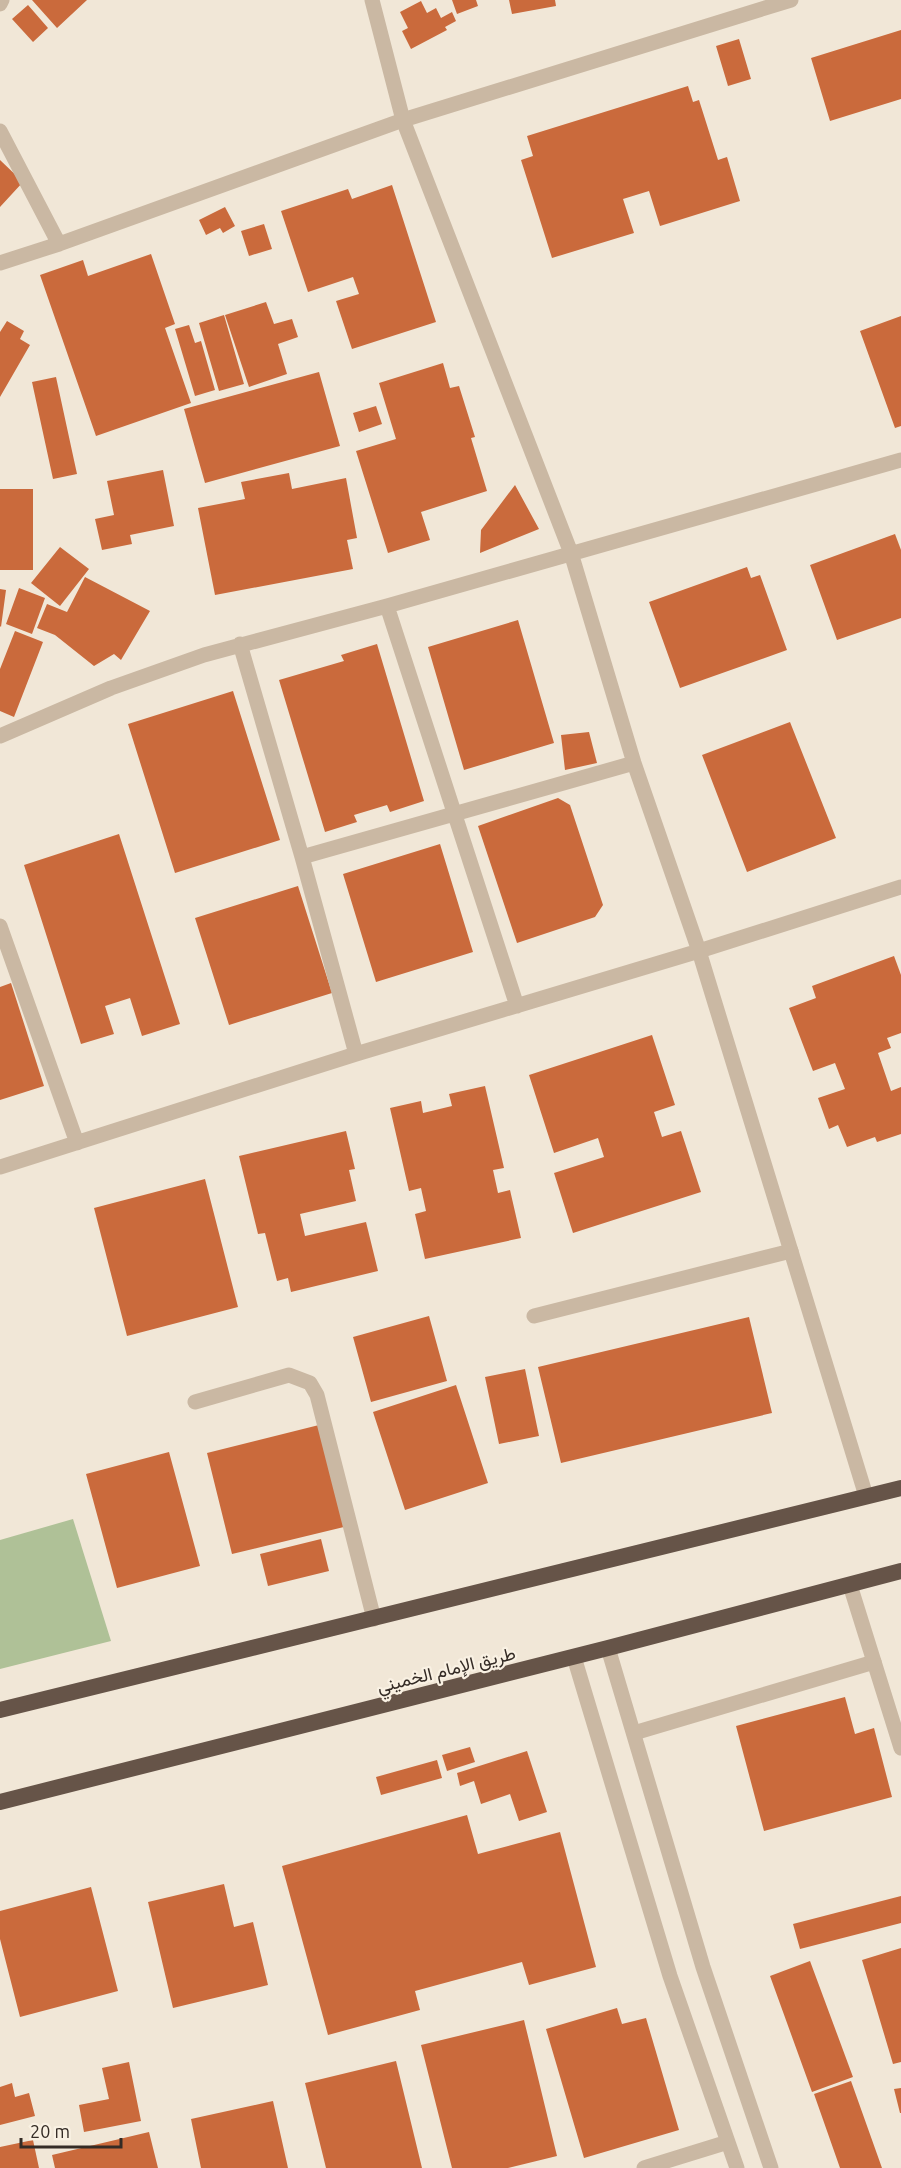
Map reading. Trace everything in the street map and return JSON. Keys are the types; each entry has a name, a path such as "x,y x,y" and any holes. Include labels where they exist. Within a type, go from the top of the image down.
{"highway":[{"path":"0,1710 901,1488"},
{"name":"طريق الإمام الخميني","path":"0,1802 574,1657 901,1571"}],"street":[{"path":"372,0 403,120 571,554 634,763 699,951 866,1496"},
{"path":"0,263 59,244 403,120 791,0"},
{"path":"0,131 59,244"},
{"path":"0,735 111,688 240,644 387,606 901,460"},
{"path":"387,606 517,1006"},
{"path":"240,644 356,1054"},
{"path":"302,857 634,763"},
{"path":"0,1167 356,1054 699,951 901,887"},
{"path":"0,926 77,1143"},
{"path":"534,1316 791,1251"},
{"path":"195,1402 289,1375 310,1383 317,1395 374,1619"},
{"path":"850,1585 901,1748"},
{"path":"608,1648 703,1967 771,2168"},
{"path":"574,1657 670,1976 738,2168"},
{"path":"634,1733 874,1662"},
{"path":"644,2168 728,2142"}],"green space":[{"path":"73,1519 111,1641 0,1669 0,1540"}],"building":[{"path":"32,0 87,0 57,28"},
{"path":"452,0 476,0 478,6 457,14"},
{"path":"509,0 555,0 556,6 512,14"},
{"path":"421,1 427,13 436,8 441,18 452,12 456,21 445,27 447,30 411,49 402,31 408,28 400,12"},
{"path":"28,5 48,28 33,42 12,19"},
{"path":"901,30 901,99 830,121 811,58"},
{"path":"739,39 751,79 728,86 716,46"},
{"path":"688,86 693,102 699,100 718,160 727,157 740,201 660,226 649,191 623,199 634,233 552,258 521,160 533,156 527,136"},
{"path":"0,160 23,182 0,207"},
{"path":"392,185 436,322 352,349 336,301 359,294 353,277 308,292 281,211 348,189 352,199"},
{"path":"225,207 235,226 223,233 220,228 206,235 199,220"},
{"path":"264,224 272,249 249,256 241,231"},
{"path":"151,254 175,324 165,328 191,403 96,436 40,275 83,260 88,276"},
{"path":"266,302 274,324 292,319 298,337 278,344 287,374 249,387 225,315"},
{"path":"224,315 244,384 219,391 199,323"},
{"path":"901,316 901,426 895,428 860,331"},
{"path":"7,321 24,331 20,339 30,345 0,397 0,332"},
{"path":"189,325 195,343 201,341 215,390 195,396 175,329"},
{"path":"443,363 450,388 459,386 475,437 471,438 487,491 421,512 430,540 388,553 356,451 396,439 379,383"},
{"path":"319,372 340,446 205,483 184,409"},
{"path":"56,377 77,474 53,479 32,382"},
{"path":"376,406 382,424 359,432 353,413"},
{"path":"163,470 174,526 130,535 132,544 102,550 95,519 114,515 107,481"},
{"path":"289,473 292,489 346,478 357,538 347,540 353,569 215,595 198,508 245,499 241,482"},
{"path":"515,485 539,529 480,553 481,530"},
{"path":"0,489 33,489 33,570 0,570"},
{"path":"895,534 901,550 901,618 837,640 810,565"},
{"path":"60,547 89,569 60,606 31,583"},
{"path":"747,567 751,578 760,575 787,650 680,688 649,602"},
{"path":"85,577 150,611 121,660 114,654 94,666 55,635 37,628 47,604 67,612"},
{"path":"19,588 45,598 32,634 6,624"},
{"path":"0,589 6,590 1,627 0,626"},
{"path":"518,620 554,743 464,770 428,647"},
{"path":"15,631 43,642 14,717 0,711 0,669"},
{"path":"377,644 424,801 390,812 387,805 354,815 357,822 325,832 279,680 344,661 341,655"},
{"path":"233,691 280,840 175,873 128,724"},
{"path":"790,722 836,838 747,872 702,755"},
{"path":"589,732 597,763 565,770 561,735"},
{"path":"558,798 570,805 603,905 595,917 517,943 478,826"},
{"path":"119,834 180,1024 142,1036 130,998 105,1006 114,1034 81,1044 24,865"},
{"path":"440,844 473,952 376,982 343,874"},
{"path":"298,886 332,993 229,1025 195,918"},
{"path":"894,956 901,975 901,1033 887,1038 891,1048 878,1053 891,1091 901,1087 901,1134 877,1142 875,1137 847,1147 838,1125 829,1129 818,1098 845,1089 835,1063 813,1071 789,1008 816,998 812,986"},
{"path":"11,983 44,1086 0,1100 0,987"},
{"path":"652,1035 675,1105 654,1112 662,1137 681,1131 701,1192 573,1233 554,1173 604,1157 598,1138 554,1153 529,1075"},
{"path":"485,1086 504,1168 493,1170 498,1193 510,1190 521,1238 425,1259 415,1214 426,1211 421,1188 409,1191 390,1108 421,1101 423,1113 452,1106 449,1094"},
{"path":"346,1131 355,1169 349,1170 356,1201 300,1214 305,1236 366,1222 378,1271 291,1292 288,1278 277,1281 265,1233 258,1234 239,1156"},
{"path":"205,1179 238,1307 127,1336 94,1208"},
{"path":"429,1316 447,1381 371,1402 353,1337"},
{"path":"749,1317 772,1413 561,1463 538,1367"},
{"path":"525,1369 539,1436 499,1444 485,1377"},
{"path":"456,1385 488,1483 405,1510 373,1412"},
{"path":"323,1424 348,1526 232,1554 207,1453"},
{"path":"169,1452 200,1566 117,1588 86,1474"},
{"path":"321,1539 329,1571 268,1586 260,1554"},
{"path":"845,1697 855,1734 874,1728 892,1797 764,1831 736,1726"},
{"path":"470,1747 475,1762 447,1771 442,1755"},
{"path":"527,1751 547,1812 519,1821 510,1794 481,1804 474,1781 460,1786 457,1773"},
{"path":"437,1760 442,1778 381,1795 376,1777"},
{"path":"467,1815 478,1854 560,1832 596,1967 529,1985 522,1962 415,1991 420,2010 328,2035 282,1866"},
{"path":"224,1884 234,1927 253,1922 268,1985 173,2008 148,1902"},
{"path":"91,1887 118,1991 20,2017 0,1939 0,1911"},
{"path":"901,1896 901,1923 800,1949 793,1924"},
{"path":"901,1948 901,2062 893,2064 862,1960"},
{"path":"810,1961 853,2077 812,2092 770,1976"},
{"path":"617,2008 622,2024 646,2018 679,2130 584,2158 546,2029"},
{"path":"524,2020 557,2156 508,2168 452,2168 421,2045"},
{"path":"396,2061 422,2168 326,2168 305,2083"},
{"path":"129,2062 141,2121 84,2132 79,2105 109,2099 102,2068"},
{"path":"851,2081 882,2168 840,2168 814,2094"},
{"path":"12,2083 15,2097 29,2093 35,2116 0,2125 0,2087"},
{"path":"901,2088 901,2113 900,2113 894,2089"},
{"path":"273,2101 288,2168 201,2168 191,2119"},
{"path":"149,2132 158,2168 55,2168 52,2155"},
{"path":"33,2140 39,2168 0,2168 0,2147"}]}
